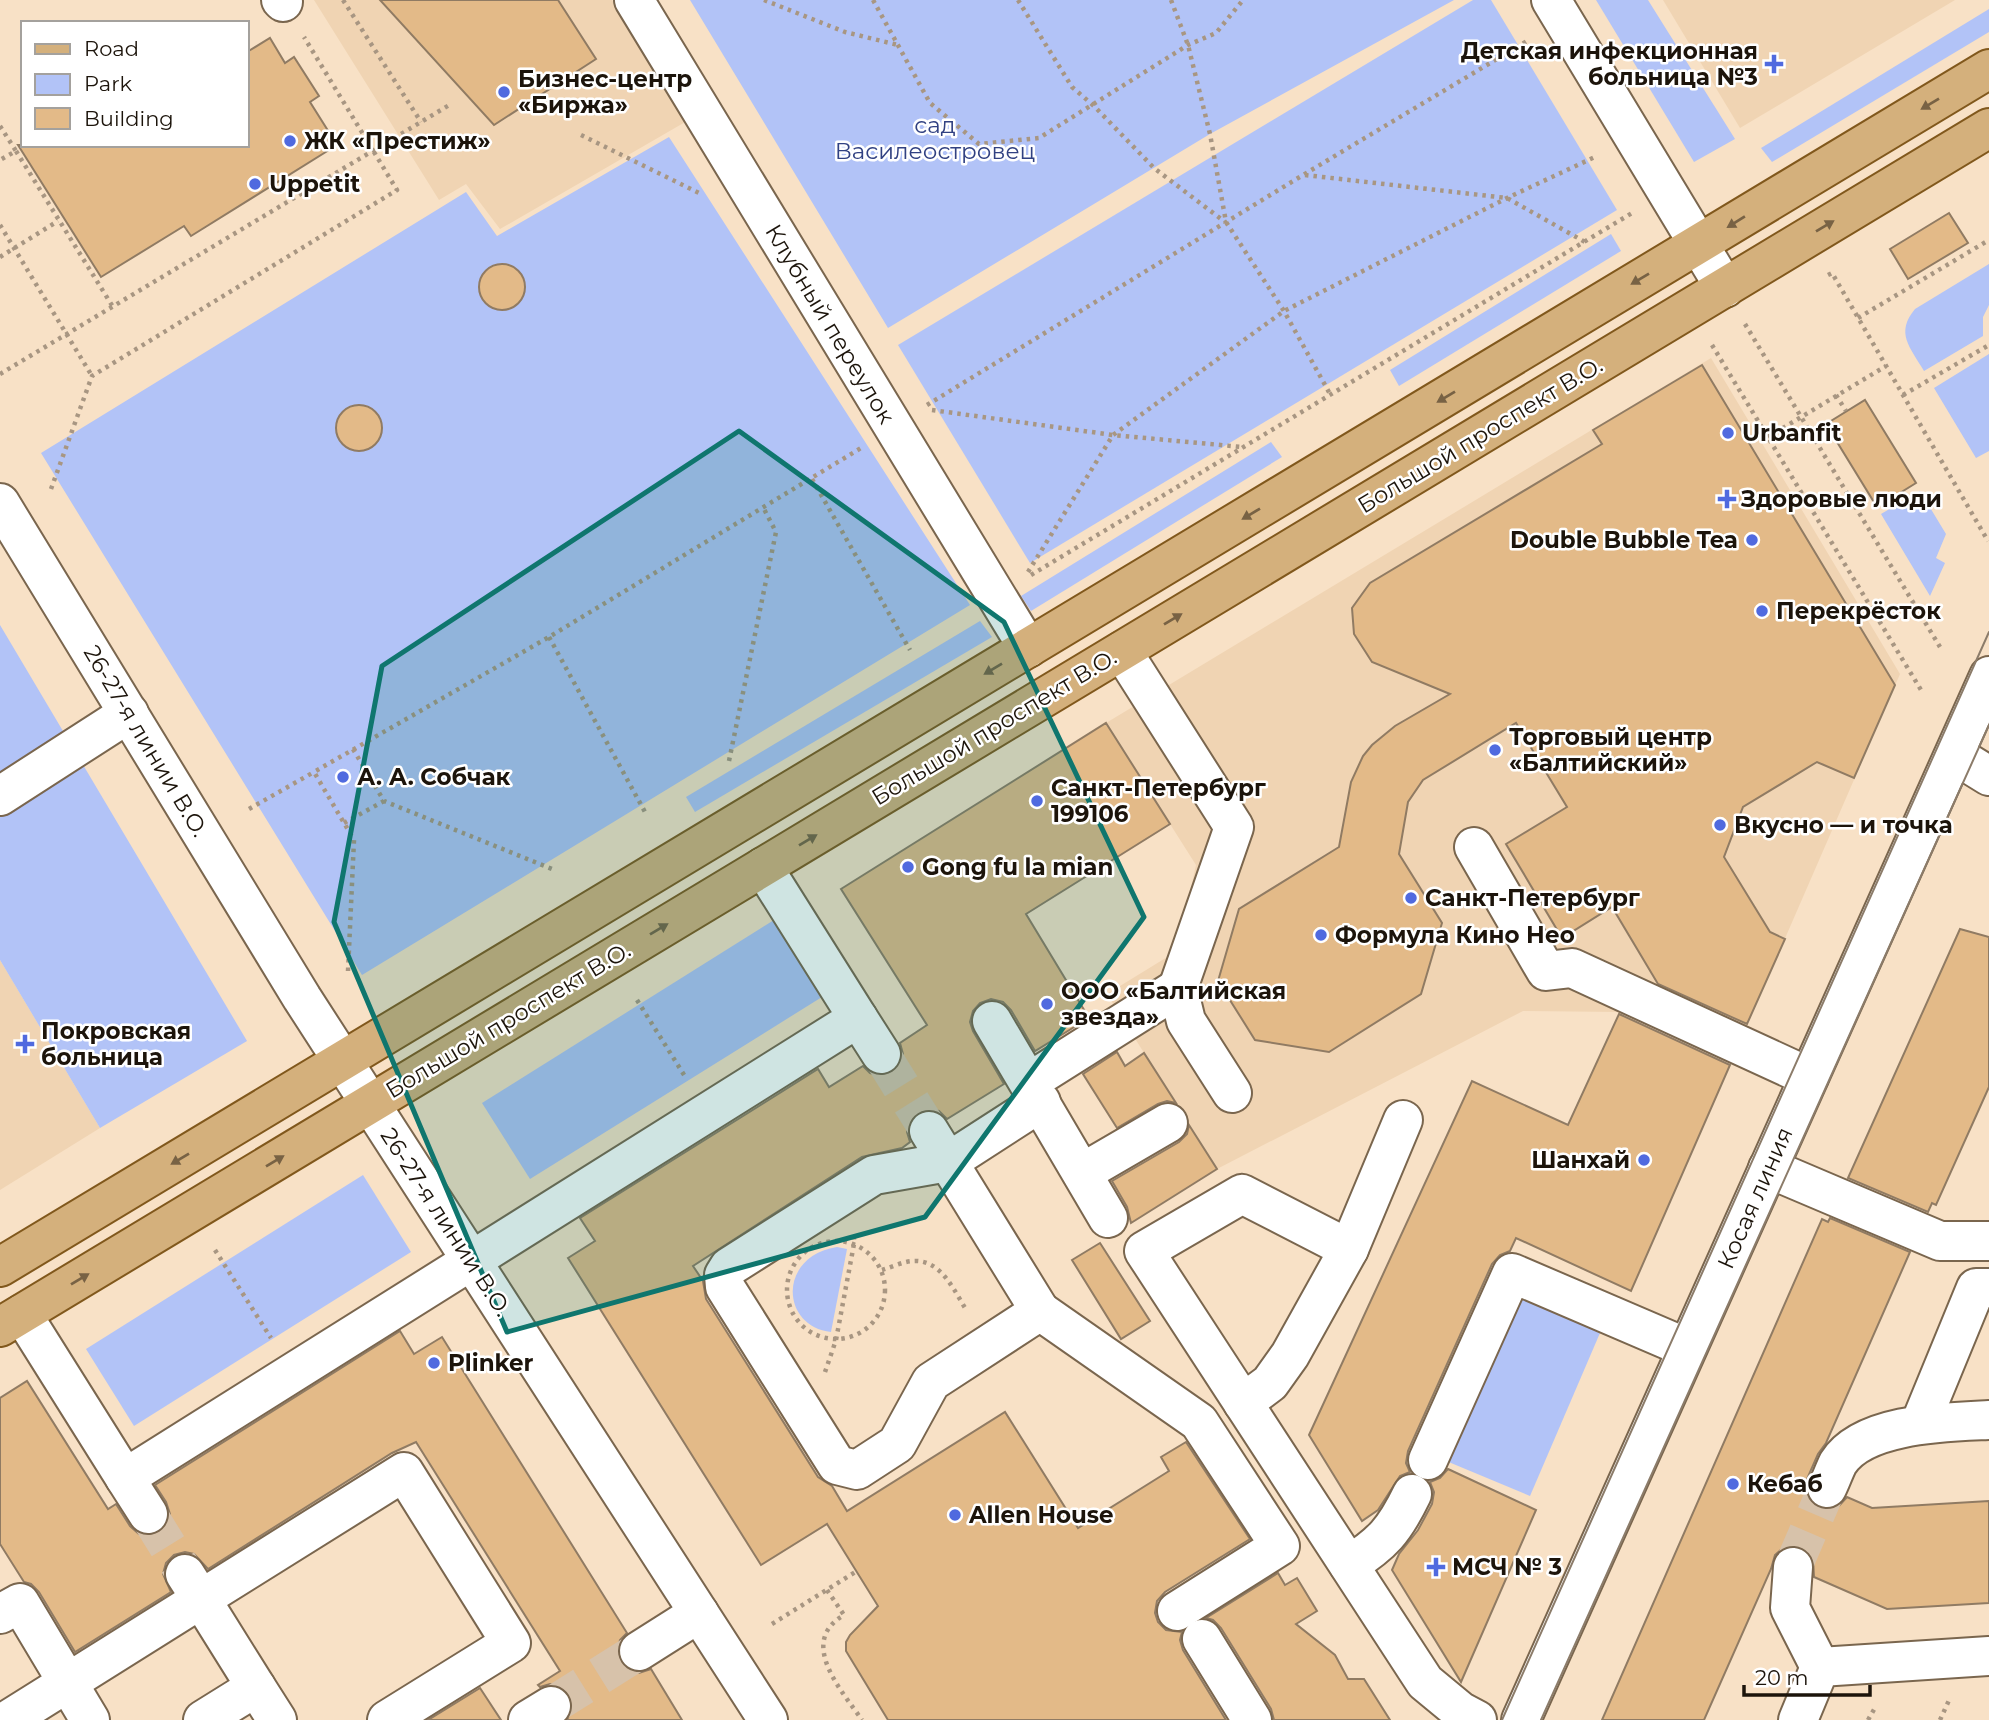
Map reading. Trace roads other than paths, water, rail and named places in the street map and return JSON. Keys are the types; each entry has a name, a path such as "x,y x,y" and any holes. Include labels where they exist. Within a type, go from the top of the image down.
{"main road":[{"path":"0,1267 1989,69"},
{"name":"Большой проспект В.О.","path":"11,1321 1989,128"}],"street":[{"name":"Клубный переулок","path":"634,0 1028,648"},
{"path":"1551,0 1725,288"},
{"name":"26-27-я линии В.О.","path":"0,503 302,998 768,1720"},
{"path":"1122,650 1234,827 1178,988 1186,1021 1232,1093"},
{"name":"Косая линия","path":"1521,1720 1989,676"},
{"path":"0,796 129,713"},
{"path":"1955,755 1989,776"},
{"path":"1474,847 1546,971 1572,968 1809,1077"},
{"path":"763,867 881,1054"},
{"path":"1040,1311 931,1382 897,1444 857,1470 837,1465 724,1287 724,1275 729,1267 874,1175 939,1147 1035,1092 1178,988"},
{"path":"125,1478 858,1018"},
{"path":"992,1021 1108,1218"},
{"path":"1243,1403 1270,1383 1290,1355 1349,1250 1404,1121"},
{"path":"1082,1173 1168,1123"},
{"path":"939,1147 1040,1311 1199,1422 1280,1546 1190,1625 1252,1720"},
{"path":"1768,1168 1940,1241 1989,1241"},
{"path":"1349,1250 1242,1194 1144,1251 1424,1682 1460,1711 1477,1720"},
{"path":"1428,1460 1512,1273 1687,1348"},
{"path":"1920,1424 1976,1289 1989,1288"},
{"path":"11,1321 148,1514"},
{"path":"1827,1488 1839,1461 1865,1439 1920,1424 1989,1420"},
{"path":"8,1720 68,1683 193,1587 404,1472 511,1643 387,1720"},
{"path":"1349,1565 1380,1544 1402,1515 1412,1494"},
{"path":"1793,1567 1790,1608 1820,1667 1798,1720"},
{"path":"193,1587 277,1720"},
{"path":"0,1614 20,1603 90,1720"},
{"path":"639,1651 699,1613"},
{"path":"1820,1667 1989,1656"},
{"path":"203,1720 256,1687"}],"tunnel":[{"path":"881,1054 929,1131"},
{"path":"1793,1567 1827,1488"},
{"path":"148,1514 185,1574"},
{"path":"551,1706 639,1651"}],"tram line":[{"path":"1502,1720 1989,632"},
{"path":"1541,1720 1989,725"}],"place":[{"name":"Детская инфекционная больница №3","path":"1774,64"},
{"name":"Бизнес-центр «Биржа»","path":"504,92"},
{"name":"ЖК «Престиж»","path":"290,141"},
{"name":"Uppetit","path":"255,184"},
{"name":"Urbanfit","path":"1728,433"},
{"name":"Здоровые люди","path":"1727,499"},
{"name":"Double Bubble Tea","path":"1752,540"},
{"name":"Перекрёсток","path":"1762,611"},
{"name":"Торговый центр «Балтийский»","path":"1495,750"},
{"name":"А. А. Собчак","path":"343,777"},
{"name":"Санкт-Петербург 199106","path":"1037,801"},
{"name":"Вкусно — и точка","path":"1720,825"},
{"name":"Gong fu la mian","path":"908,867"},
{"name":"Санкт-Петербург","path":"1411,898"},
{"name":"Формула Кино Нео","path":"1321,935"},
{"name":"ООО «Балтийская звезда»","path":"1047,1004"},
{"name":"Покровская больница","path":"25,1044"},
{"name":"Шанхай","path":"1644,1160"},
{"name":"Plinker","path":"434,1363"},
{"name":"Кебаб","path":"1733,1484"},
{"name":"Allen House","path":"955,1515"},
{"name":"МСЧ № 3","path":"1436,1567"}],"park label":[{"name":"сад Василеостровец","path":"935,138"}]}
